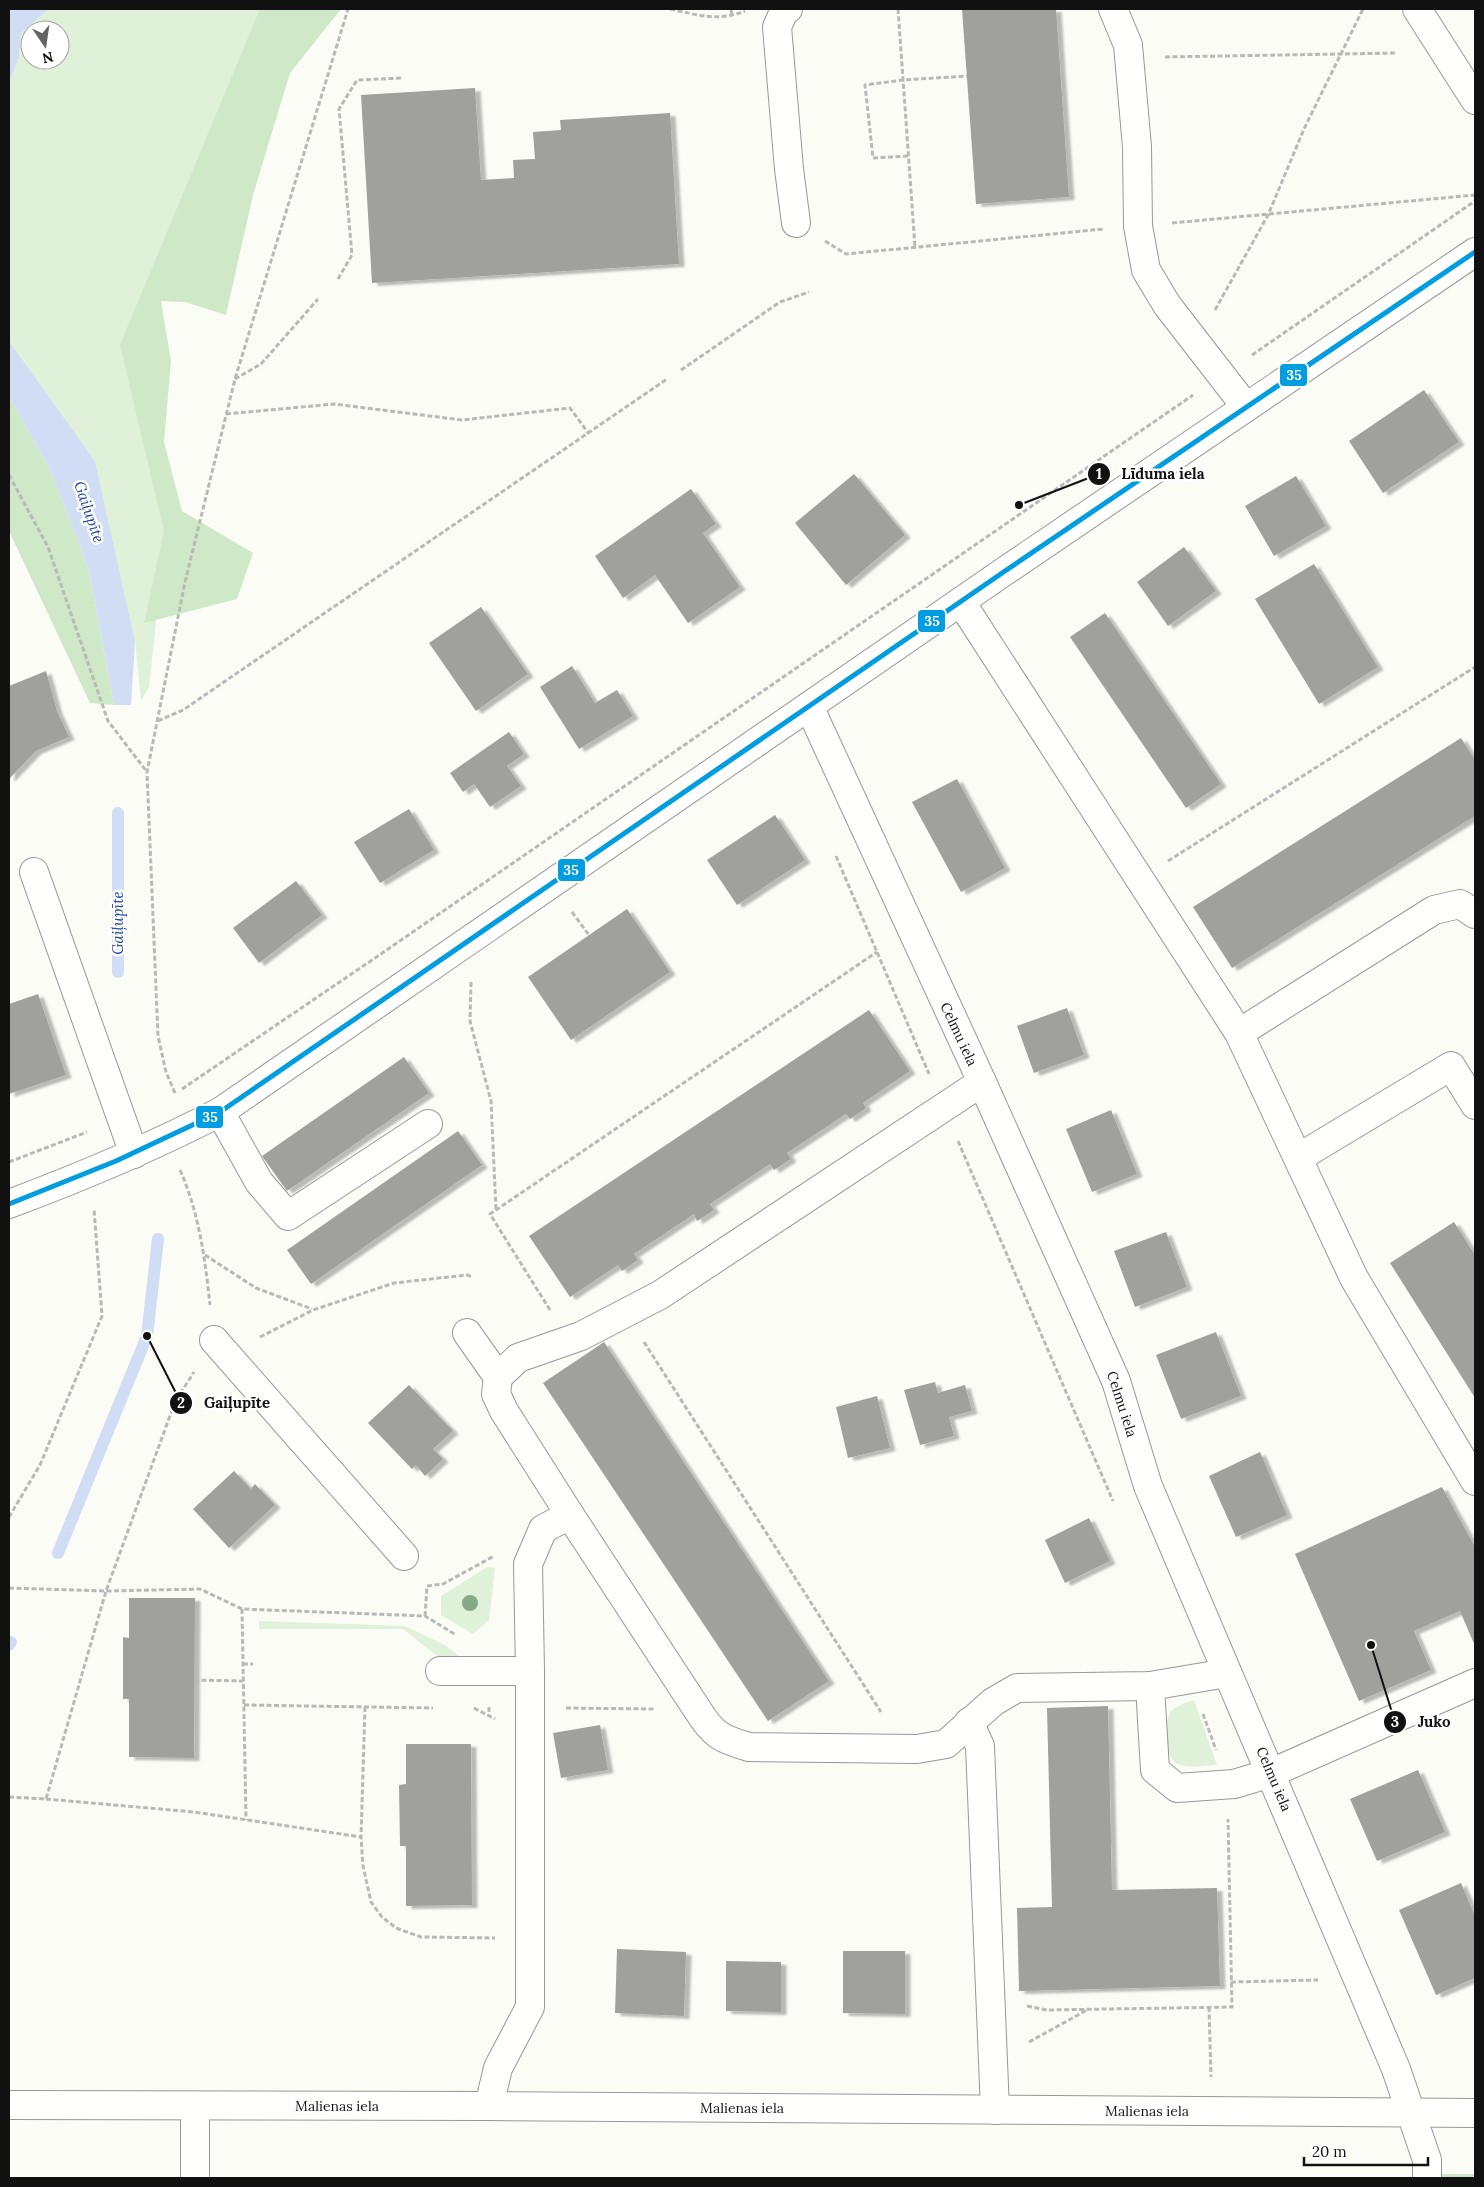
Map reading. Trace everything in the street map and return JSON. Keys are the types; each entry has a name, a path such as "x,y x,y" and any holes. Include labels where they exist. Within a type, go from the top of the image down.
{"street":[{"path":"788,9 784,11 777,27 789,169 796,223"},
{"path":"1113,9 1128,45 1137,147 1138,226 1146,270 1167,305 1246,407"},
{"path":"1417,9 1475,100"},
{"path":"9,1204 134,1154 220,1112 809,706 1475,252"},
{"path":"961,602 1239,1033 1354,1278 1475,1481"},
{"name":"Celmu iela","path":"809,706 982,1082 1116,1381 1148,1486 1396,2069 1426,2160 1427,2178"},
{"path":"34,872 134,1154"},
{"path":"1239,1033 1434,910 1460,904 1475,914"},
{"path":"1298,1158 1451,1066 1475,1105"},
{"path":"982,1082 660,1296 581,1336 518,1358 498,1377 496,1394 504,1411 570,1515 704,1721 723,1739 749,1747 916,1749 946,1744 993,1702 1017,1688 1150,1686 1227,1673"},
{"path":"220,1112 259,1182 288,1216 428,1124"},
{"path":"467,1333 498,1377"},
{"path":"220,1346 404,1556"},
{"path":"489,2106 498,2068 530,2007 530,1671 528,1564 543,1529 570,1515"},
{"path":"440,1671 530,1671"},
{"path":"1150,1686 1156,1770 1177,1788 1234,1784 1271,1773 1475,1683"},
{"path":"969,1722 980,1746 994,2110"},
{"name":"Malienas iela","path":"9,2105 489,2106 1475,2113"},
{"path":"194,2106 195,2178"}],"path":[{"path":"175,1093 166,1072 158,1036 147,772 185,582 235,379 348,9"},
{"path":"670,9 714,18 732,16 746,10"},
{"path":"731,9 732,16"},
{"path":"898,9 915,247"},
{"path":"1197,343 1268,214 1304,129 1362,9"},
{"path":"1128,57 1397,53"},
{"path":"908,156 873,158 865,85 903,80 967,76"},
{"path":"338,279 352,255 339,109 357,80 402,78"},
{"path":"796,223 846,254 1475,195"},
{"path":"9,1162 122,1118 175,1093 384,952 1475,200"},
{"path":"681,370 780,302 809,292"},
{"path":"235,379 261,364 318,298"},
{"path":"158,721 183,710 667,379"},
{"path":"226,414 334,404 462,420 570,408 588,434"},
{"path":"9,475 48,547 108,721 147,772"},
{"path":"1140,878 1475,668"},
{"path":"834,852 1115,1505"},
{"path":"568,907 589,935"},
{"path":"550,1311 490,1214 877,952"},
{"path":"472,974 470,1021 491,1101 496,1211"},
{"path":"46,1799 106,1591 175,1402 220,1346 205,1255 192,1197 178,1165"},
{"path":"9,1517 40,1465 102,1316 94,1204"},
{"path":"205,1255 256,1288 312,1310"},
{"path":"220,1346 244,1346 312,1310 394,1283 467,1275 473,1277"},
{"path":"628,1311 638,1332 890,1726 890,1749"},
{"path":"426,1586 443,1584 511,1546 534,1551"},
{"path":"9,1588 106,1591 200,1589 242,1609 425,1616 484,1651 488,1671 490,1716"},
{"path":"242,1609 246,1820"},
{"path":"243,1664 253,1664"},
{"path":"991,2005 1013,2003 1047,2010 1232,2007 1228,1805 1234,1784 1221,1763 1190,1679"},
{"path":"194,1680 244,1681"},
{"path":"244,1706 439,1708"},
{"path":"365,1707 361,1837 363,1866 372,1902 382,1918 396,1928 420,1938 531,1938"},
{"path":"467,1708 476,1708 496,1719 499,1726"},
{"path":"530,1708 697,1710"},
{"path":"9,1797 194,1812 361,1837"},
{"path":"1316,1970 1323,1988"},
{"path":"1231,1982 1320,1980"},
{"path":"1210,2007 1212,2085"},
{"path":"993,2062 1087,2009"}],"green space":[{"path":"49,9 261,9 122,346 166,531 149,687 141,701 135,641 95,461 9,341 9,83 19,57 20,45 20,70 70,70 70,20 36,20"},
{"path":"260,9 341,9 290,73 253,195 226,315 185,302 161,301 171,361 164,442 182,511 253,553 237,599 144,623 164,531 120,345"},
{"path":"9,396 49,468 80,545 90,576 114,705 90,703 9,531"},
{"path":"487,1567 495,1568 489,1620 473,1634 441,1615 441,1596"},
{"path":"259,1621 405,1626 445,1645 467,1662 441,1659 403,1629 259,1629"},
{"path":"1194,1700 1217,1765 1192,1767 1178,1764 1173,1760 1167,1748 1166,1725 1170,1713 1178,1706"},
{"path":"1437,2174 1475,2174 1475,2178 1437,2178"}],"water":[{"path":"9,9 49,9 36,20 20,20 19,57 9,83"},
{"path":"9,341 95,461 135,641 131,705 114,705 90,576 80,545 49,468 9,396"}],"building":[{"path":"962,9 1056,9 1069,197 976,204"},
{"path":"475,88 481,180 514,178 513,160 535,159 533,132 561,130 560,120 670,113 679,264 372,283 361,95"},
{"path":"1424,390 1459,442 1383,493 1349,441"},
{"path":"854,474 905,535 846,585 795,523"},
{"path":"1296,476 1326,526 1274,556 1245,506"},
{"path":"691,489 716,524 703,533 740,587 688,623 655,575 623,598 595,556"},
{"path":"1184,547 1216,591 1168,626 1137,582"},
{"path":"1314,564 1378,667 1319,704 1255,599"},
{"path":"481,607 528,674 476,711 429,643"},
{"path":"1105,613 1221,784 1186,808 1070,637"},
{"path":"572,666 595,703 617,690 633,716 579,749 540,687"},
{"path":"46,671 57,711 69,737 36,751 9,779 9,686"},
{"path":"509,732 524,754 507,766 521,786 490,807 474,784 463,792 450,773"},
{"path":"1461,738 1475,760 1475,816 1232,968 1193,907"},
{"path":"957,779 1005,868 961,892 912,802"},
{"path":"409,809 434,850 380,883 354,842"},
{"path":"775,815 805,860 737,905 707,860"},
{"path":"296,881 322,915 259,963 233,928"},
{"path":"627,909 670,972 571,1040 528,977"},
{"path":"38,994 66,1075 9,1094 9,1004"},
{"path":"1067,1008 1084,1055 1034,1073 1017,1026"},
{"path":"869,1010 910,1071 863,1103 866,1108 850,1119 846,1114 787,1153 791,1159 774,1170 770,1164 710,1204 714,1210 697,1221 694,1214 634,1254 638,1260 622,1271 618,1265 570,1297 529,1236"},
{"path":"404,1057 429,1093 287,1191 262,1156"},
{"path":"1111,1110 1137,1174 1092,1192 1066,1129"},
{"path":"458,1131 482,1165 311,1284 287,1250"},
{"path":"1454,1222 1475,1255 1475,1398 1390,1263"},
{"path":"1166,1232 1187,1287 1135,1307 1114,1251"},
{"path":"1216,1332 1241,1396 1181,1419 1156,1355"},
{"path":"604,1342 829,1681 768,1721 543,1383"},
{"path":"935,1382 938,1393 965,1385 972,1411 949,1417 954,1436 920,1445 904,1390"},
{"path":"409,1385 453,1431 433,1449 443,1459 425,1476 416,1465 412,1469 368,1423"},
{"path":"877,1396 890,1448 848,1458 836,1407"},
{"path":"1260,1452 1287,1515 1236,1537 1209,1476"},
{"path":"234,1471 251,1489 255,1484 275,1505 229,1548 193,1509"},
{"path":"1442,1487 1475,1547 1475,1646 1460,1611 1414,1631 1431,1670 1359,1701 1295,1554"},
{"path":"1089,1518 1110,1561 1065,1583 1045,1540"},
{"path":"129,1598 195,1598 194,1758 129,1757 129,1699 123,1699 123,1637 129,1638"},
{"path":"1108,1706 1112,1890 1217,1888 1220,1986 1019,1991 1017,1908 1052,1907 1047,1708"},
{"path":"600,1725 608,1770 561,1778 553,1733"},
{"path":"406,1744 471,1744 472,1905 406,1906 406,1846 400,1846 399,1785 406,1784"},
{"path":"1418,1770 1445,1832 1377,1861 1350,1799"},
{"path":"1461,1883 1475,1916 1475,1978 1436,1995 1399,1910"},
{"path":"617,1949 686,1952 684,2016 615,2013"},
{"path":"843,1951 905,1951 905,2014 843,2013"},
{"path":"726,1961 781,1962 781,2012 726,2011"}],"waterway":[{"name":"Gaiļupīte","path":"118,813 118,972"},
{"name":"Gaiļupīte","path":"58,1553 147,1336 158,1239"}],"transit line":[{"name":"35","path":"9,1204 116,1161 220,1112 1005,571 1475,252"}],"place":[{"name":"Līduma iela","path":"1019,505"},
{"name":"Gaiļupīte","path":"147,1336"},
{"name":"Juko","path":"1371,1645"}]}
